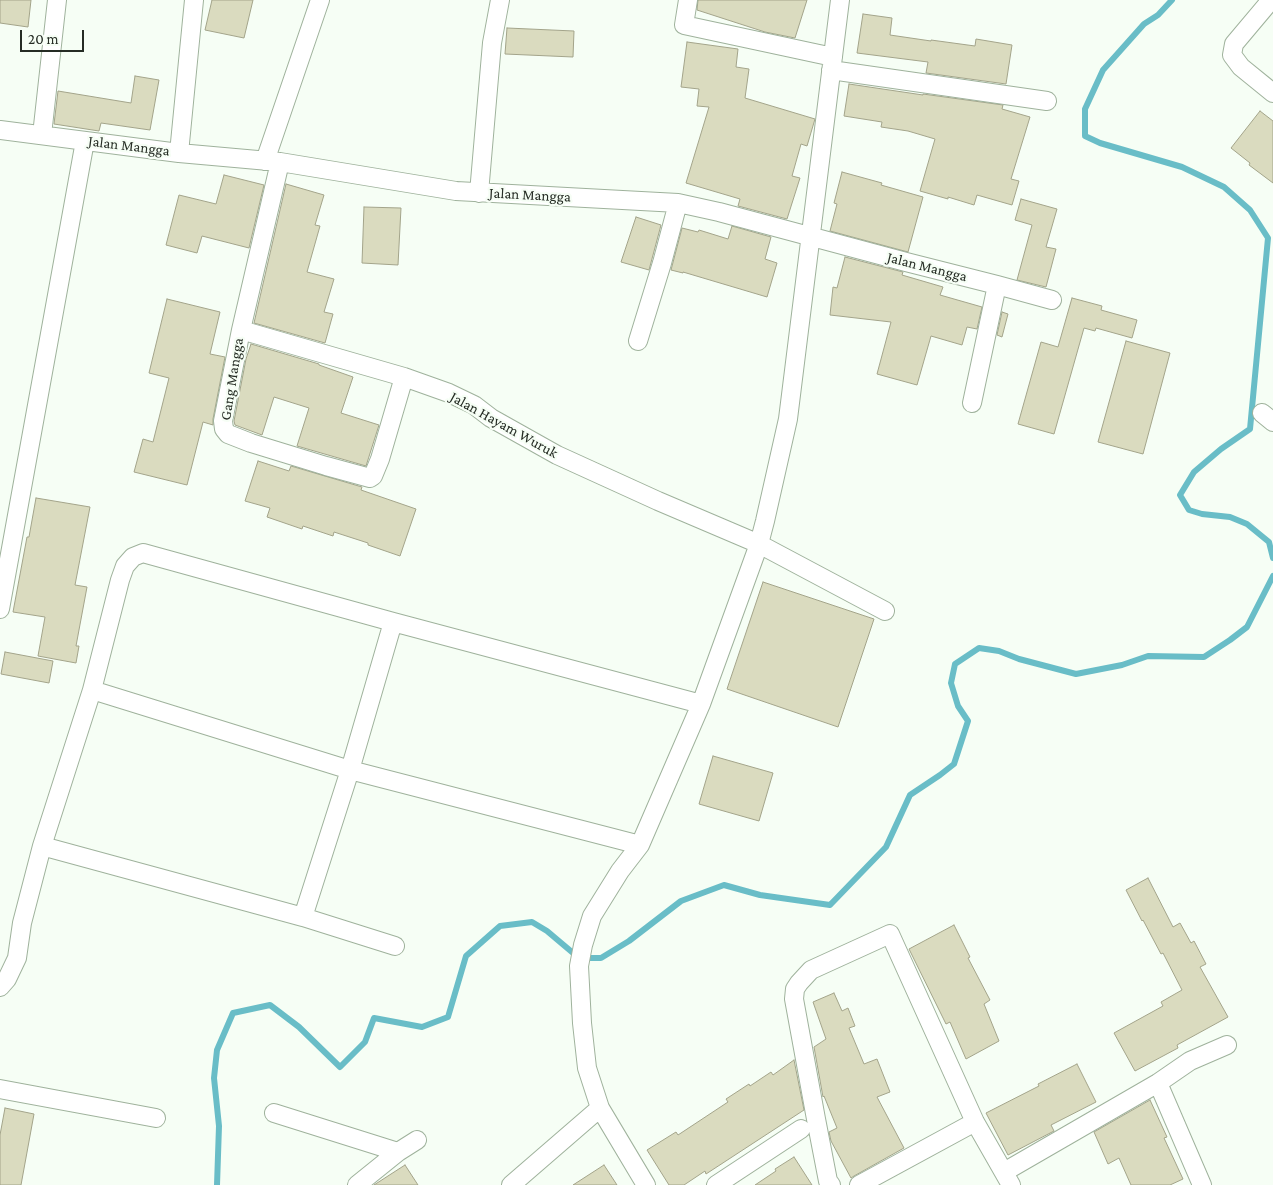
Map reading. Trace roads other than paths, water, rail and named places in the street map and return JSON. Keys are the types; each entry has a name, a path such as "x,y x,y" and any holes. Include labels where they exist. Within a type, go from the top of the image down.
{"street":[{"path":"42,136 57,0"},
{"path":"179,153 194,0"},
{"name":"Gang Mangga","path":"320,0 272,162 223,421 224,428 228,434 251,443 370,478 373,476 380,458 404,377"},
{"path":"479,193 492,43 500,0"},
{"path":"688,0 684,25 832,63 1047,102"},
{"path":"646,1185 600,1108 587,1068 579,966 592,916 620,871 640,845 701,704 759,544 788,420 840,0"},
{"path":"1271,0 1234,44 1232,55 1241,67 1273,93"},
{"name":"Jalan Mangga","path":"0,130 179,153 272,162 456,191 678,203 719,212 1052,300"},
{"path":"0,609 85,141"},
{"path":"638,341 678,203"},
{"path":"972,403 997,285"},
{"name":"Jalan Hayam Wuruk","path":"241,330 404,377 449,393 474,405 491,418 557,455 759,544 885,611"},
{"path":"0,987 7,979 17,958 22,923 42,846 92,690 120,580 125,566 133,557 143,553 701,704"},
{"path":"303,917 350,770 393,622"},
{"path":"92,690 350,770 640,845"},
{"path":"42,846 303,917 395,946"},
{"path":"831,1185 828,1181 816,1119 794,999 795,989 811,970 890,934 975,1122 1007,1178 1190,1061 1227,1045"},
{"path":"1158,1083 1202,1185"},
{"path":"0,1088 156,1118"},
{"path":"510,1185 600,1108"},
{"path":"274,1113 398,1152"},
{"path":"859,1185 975,1122"},
{"path":"716,1185 801,1129"},
{"path":"357,1185 398,1152 417,1140"}],"waterway":[{"path":"1172,0 1158,15 1144,24 1103,70 1085,109 1085,136 1100,143 1182,167 1224,187 1250,210 1268,238 1250,429 1221,449 1194,472 1180,495 1189,510 1202,514 1230,517 1247,524 1269,542 1273,558"},
{"path":"217,1185 219,1126 214,1078 217,1050 233,1013 270,1005 299,1027 340,1067 365,1042 374,1018 422,1027 448,1017 466,956 500,926 532,922 547,931 579,958 601,958 629,941 681,901 724,885 760,895 830,905 886,847 910,795 954,764 968,721 958,706 951,683 955,664 979,648 999,651 1019,659 1076,674 1122,665 1148,656 1204,657 1247,627 1273,576"}]}
